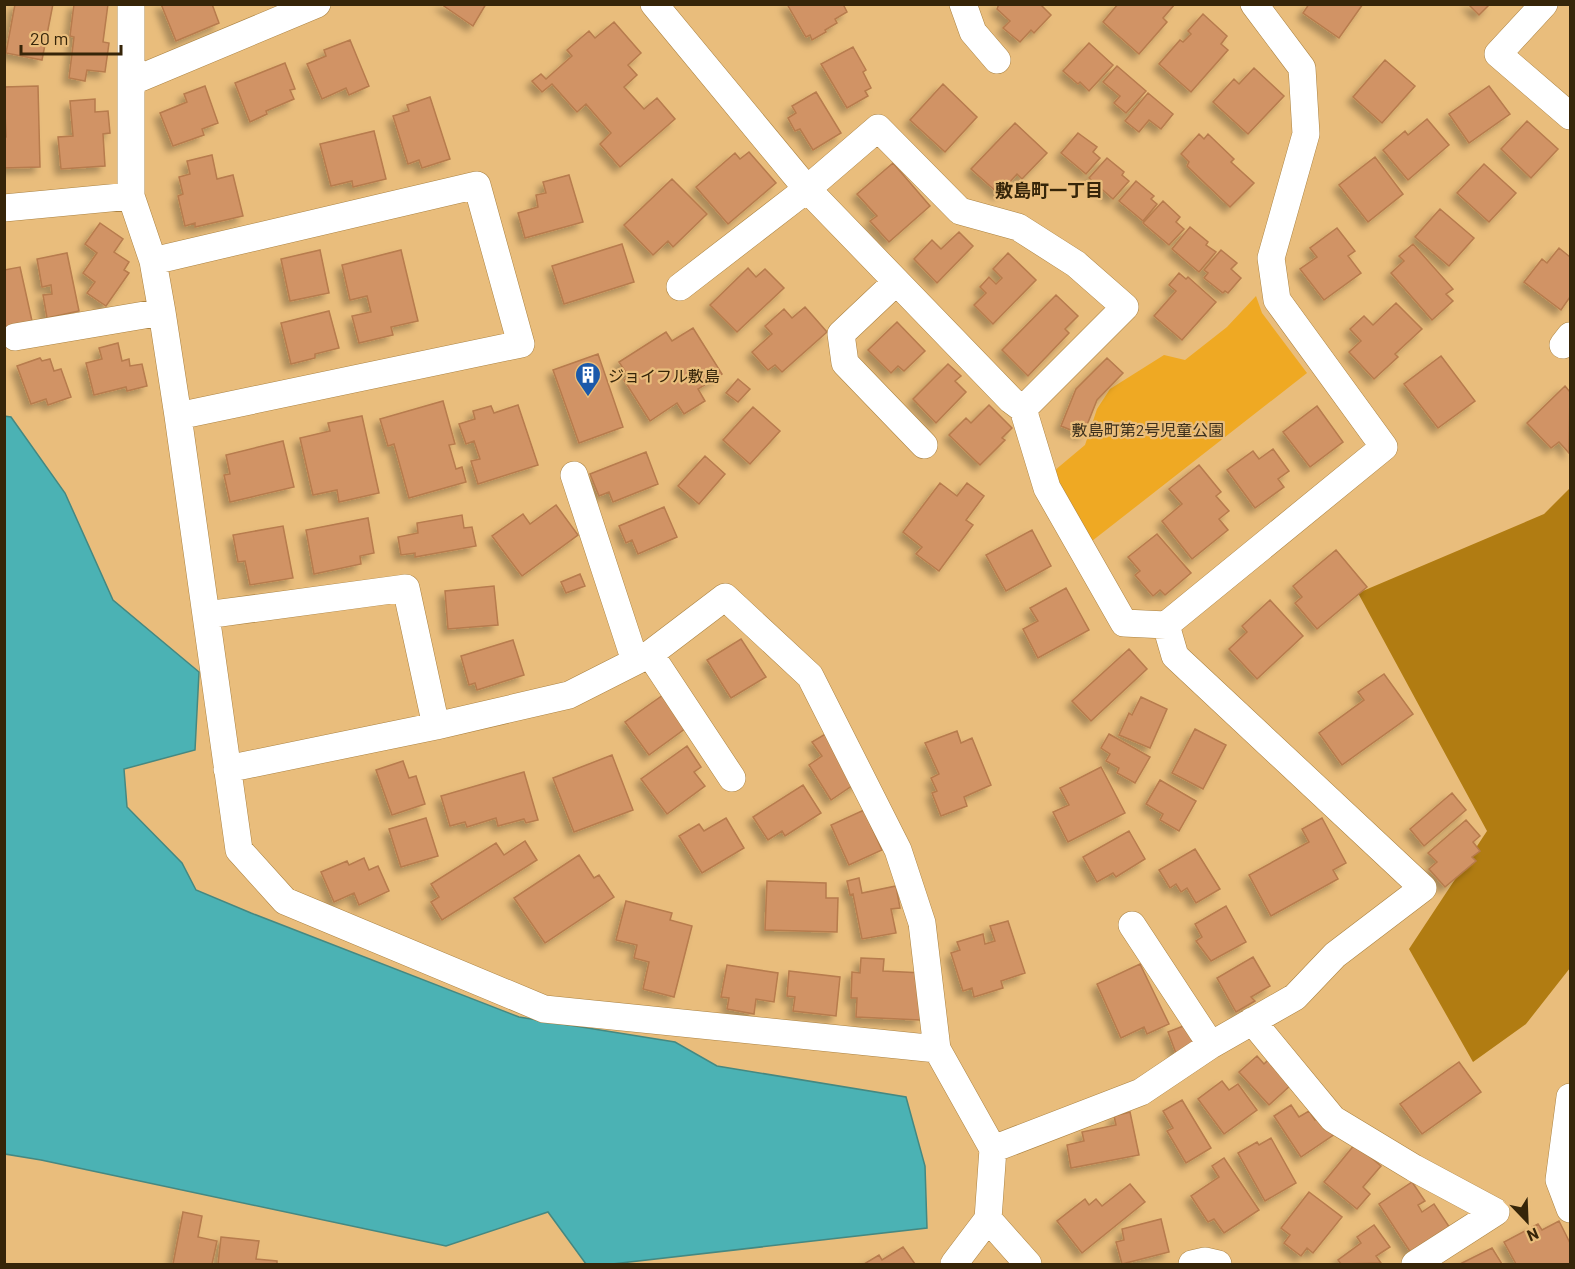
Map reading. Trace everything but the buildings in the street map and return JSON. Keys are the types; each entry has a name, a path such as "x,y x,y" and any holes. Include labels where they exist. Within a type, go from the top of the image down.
{"street":[{"path":"131,4 133,81 131,196 153,261 162,312 239,850 285,901 544,1009 937,1049"},
{"path":"133,81 316,4"},
{"path":"654,4 807,189 1011,400 1023,409 1047,488 1124,623 1166,625 1384,447 1277,300 1271,258 1306,134 1302,68 1254,4"},
{"path":"963,4 973,32 997,60"},
{"path":"1545,4 1498,54 1570,116"},
{"path":"680,287 807,189 878,128 960,212 1018,227 1076,264 1125,307 1023,409"},
{"path":"153,261 477,185 521,344 178,416"},
{"path":"4,208 131,196"},
{"path":"896,282 841,334 845,363 924,445"},
{"path":"15,338 162,312"},
{"path":"574,476 643,657 732,778"},
{"path":"206,615 406,588 436,726"},
{"path":"227,769 436,726 569,695 643,657 725,597 810,676 898,850 922,923 937,1049 993,1149 988,1219 954,1264"},
{"path":"993,1149 1141,1092 1211,1045 1295,997 1335,955 1422,888 1175,656 1166,625"},
{"path":"1132,925 1211,1045"},
{"path":"1252,1021 1333,1119 1496,1212 1415,1264"},
{"path":"1570,1097 1559,1180 1570,1209"},
{"path":"988,1219 1028,1264"},
{"path":"1192,1264 1205,1261 1218,1264"}],"green space":[{"name":"敷島町第2号児童公園","path":"1256,296 1262,313 1307,373 1092,541 1070,508 1054,471 1085,445 1097,409 1110,389 1164,355 1185,360 1227,327"}],"shaded area":[{"path":"1570,488 1570,968 1526,1024 1473,1062 1409,949 1487,831 1358,593 1544,514"}],"water":[{"path":"4,416 11,417 65,493 113,600 199,672 195,750 124,769 127,807 182,863 196,890 519,1017 675,1042 717,1066 906,1097 925,1166 927,1228 612,1264 586,1264 548,1212 446,1246 5,1154"}],"place":[{"name":"ジョイフル敷島","path":"588,398"}],"district":[{"name":"敷島町一丁目","path":"1049,190"}]}
